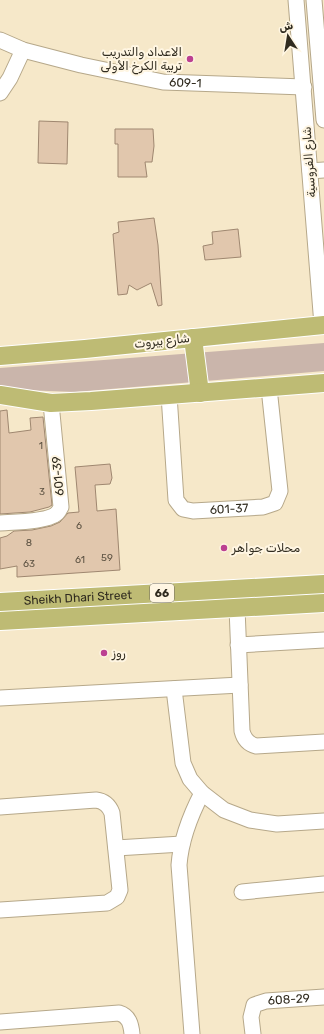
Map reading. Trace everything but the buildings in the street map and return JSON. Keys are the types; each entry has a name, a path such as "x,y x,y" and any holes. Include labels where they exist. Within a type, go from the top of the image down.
{"main road":[{"name":"شارع بيروت","path":"0,356 323,325"},
{"path":"193,338 200,393"},
{"path":"0,395 51,403 324,383"},
{"name":"Sheikh Dhari Street","path":"0,602 324,584"},
{"name":"Sheikh Dhari Street","path":"0,621 324,603"}],"street":[{"name":"شارع الفروسية","path":"296,0 304,87 317,170 323,325"},
{"name":"شارع الفروسية","path":"314,0 323,85 324,120"},
{"name":"609-1","path":"0,40 23,50 80,65 163,82 304,87"},
{"path":"0,93 10,78 23,50"},
{"name":"601-37","path":"169,395 176,500 183,509 192,511 263,507 275,503 280,491 269,388"},
{"name":"601-39","path":"0,523 52,517 58,513 61,507 51,403"},
{"path":"237,608 243,735 248,742 256,746 324,742"},
{"path":"238,645 324,640"},
{"path":"0,698 240,685"},
{"path":"174,688 183,763 190,780 202,793 224,810 250,820 277,824 324,821"},
{"path":"192,1034 179,865 182,844 190,818 202,793"},
{"path":"0,807 100,801 108,805 112,813 120,890 117,897 111,902 0,910"},
{"path":"116,848 182,844"},
{"path":"242,892 324,884"},
{"name":"608-29","path":"253,1034 251,1017 254,1005 266,1001 324,997"},
{"path":"0,1022 119,1013 129,1019 132,1034"}],"shaded area":[{"path":"324,343 324,371 75,392 22,390 0,387 0,368"}],"place":[{"name":"الاعداد والتدريب تربية الكرخ الأولى","path":"190,59"},
{"name":"محلات جواهر","path":"224,548"},
{"name":"روز","path":"104,653"}]}
